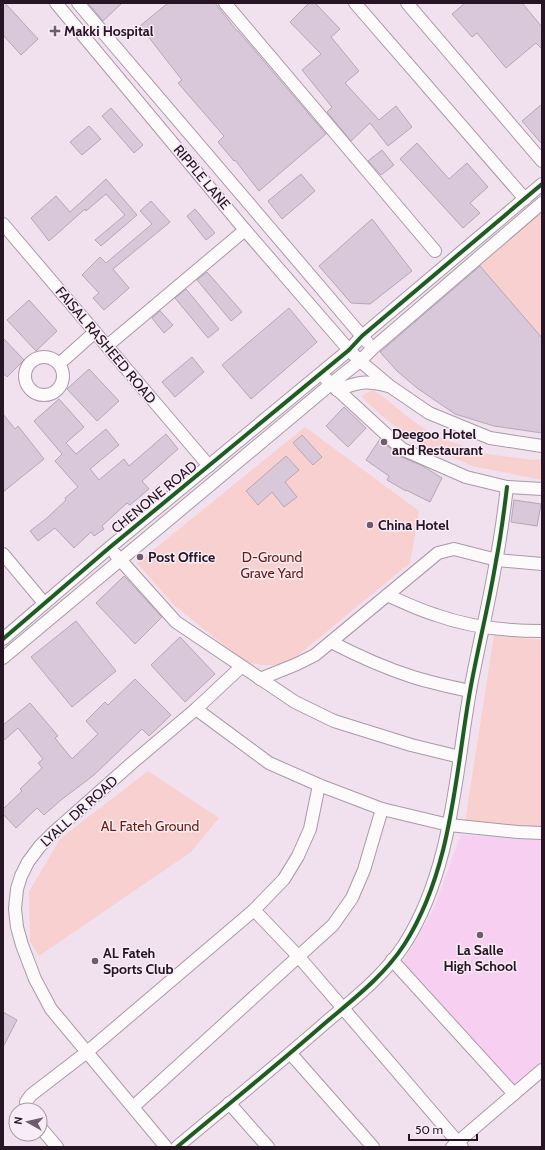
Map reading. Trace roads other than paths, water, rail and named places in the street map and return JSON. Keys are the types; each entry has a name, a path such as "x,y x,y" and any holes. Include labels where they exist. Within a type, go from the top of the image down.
{"street":[{"name":"RIPPLE LANE","path":"56,3 246,230 360,362 391,387 429,413 490,438 542,446"},
{"name":"RIPPLE LANE","path":"78,3 372,349"},
{"path":"225,3 435,251"},
{"path":"356,3 525,199"},
{"path":"408,3 542,161"},
{"name":"CHENONE ROAD","path":"3,639 109,548 349,350 362,336 542,184"},
{"name":"CHENONE ROAD","path":"3,658 120,560 334,387 372,349 542,203"},
{"name":"FAISAL RASHEED ROAD","path":"3,224 209,466"},
{"path":"107,346 246,230"},
{"path":"59,364 95,332"},
{"path":"321,373 334,387 402,449 466,477 507,487 542,488"},
{"path":"334,387 364,382 373,382 391,387"},
{"path":"177,1147 291,1054 362,992 392,960 403,945 425,906 438,868 449,825 470,691 496,560 507,487"},
{"path":"109,548 176,622 295,702 334,721 411,745 460,757"},
{"path":"260,679 315,655 438,553 454,549 496,560 542,564"},
{"path":"3,554 44,603"},
{"path":"387,595 435,615 483,626 526,631 542,631"},
{"path":"331,642 362,658 415,678 470,691"},
{"name":"LYALL DR ROAD","path":"166,1147 51,1009 35,979 22,945 17,927 15,909 17,889 21,876 32,857 40,846 53,833 196,709 241,667"},
{"path":"196,709 269,763 319,785 382,809 449,825 542,833"},
{"path":"26,1102 31,1095 87,1052 254,910 284,879 298,856 310,829 319,785"},
{"path":"133,1107 333,925 352,898 364,870 382,809"},
{"path":"254,910 299,957 457,1145 542,1070"},
{"path":"392,960 514,1094"},
{"path":"291,1054 373,1147"},
{"path":"229,1104 268,1147"},
{"path":"48,1136 57,1147"}],"place":[{"name":"Makki Hospital","path":"55,31"},
{"name":"Deegoo Hotel and Restaurant","path":"384,442"},
{"name":"China Hotel","path":"370,525"},
{"name":"Post Office","path":"140,557"},
{"name":"La Salle High School","path":"480,935"},
{"name":"AL Fateh Sports Club","path":"95,961"}],"park label":[{"name":"D-Ground Grave Yard","path":"272,566"},
{"name":"AL Fateh Ground","path":"150,826"}]}
